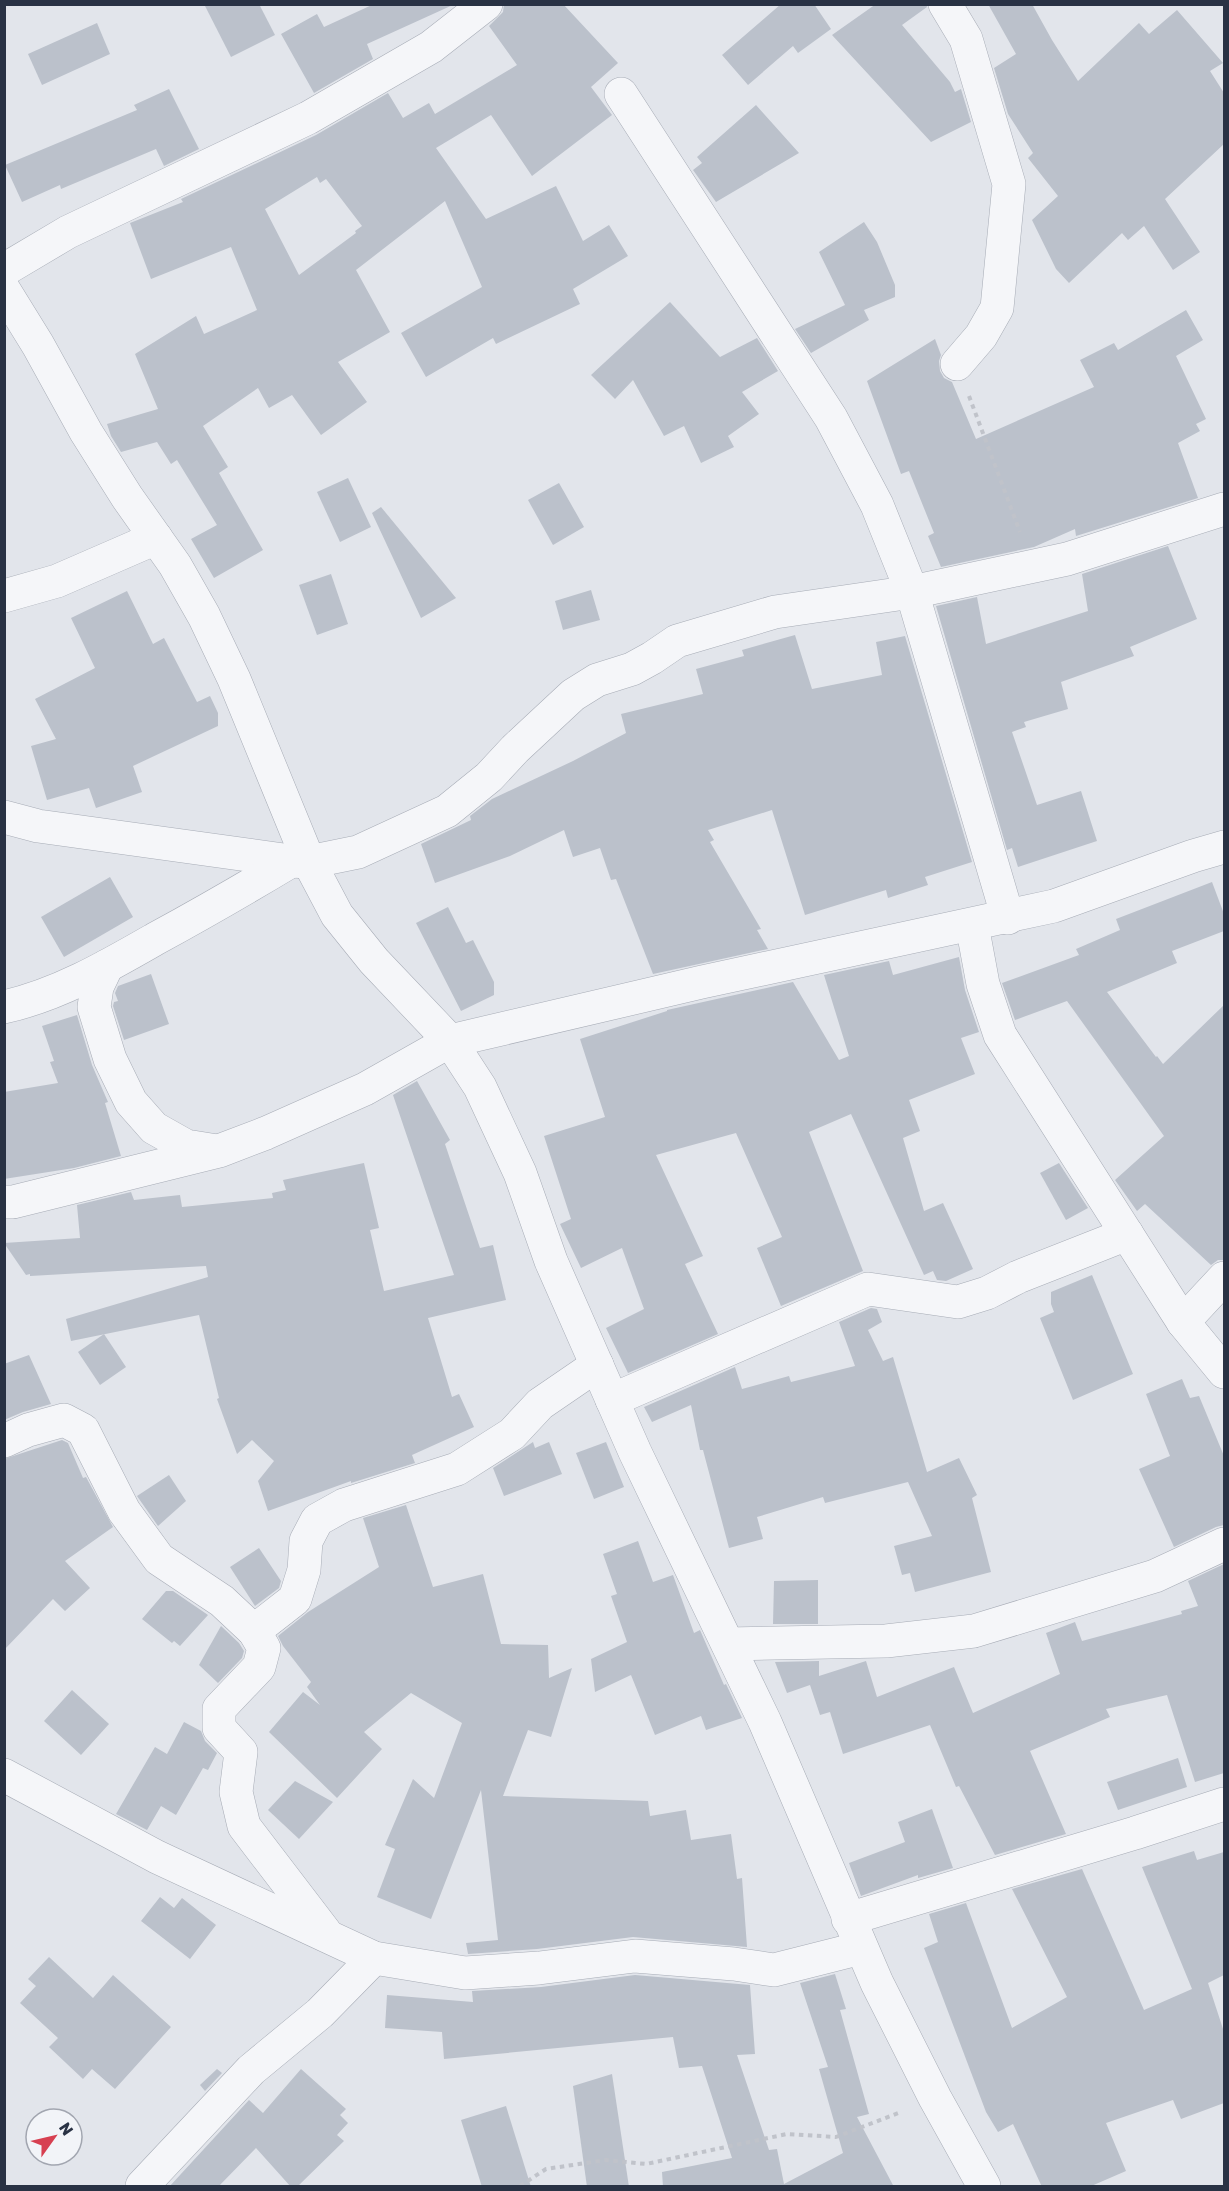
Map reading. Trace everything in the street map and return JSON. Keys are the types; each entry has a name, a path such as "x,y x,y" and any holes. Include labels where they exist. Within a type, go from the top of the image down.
{"street":[{"path":"4,270 68,232 308,118 430,47 486,4"},
{"path":"945,4 966,39 1009,184 997,308 981,336 957,364"},
{"path":"621,94 831,418 877,506 912,592 1008,918"},
{"path":"4,290 38,345 86,432 175,565 204,616 234,679 300,861 337,915 374,961 450,1041 480,1087 515,1162 551,1261 635,1452 765,1722 855,1934 935,2098 984,2187"},
{"path":"4,817 38,826 300,861 358,852 447,810 489,777 515,749 573,695 597,680 632,669 677,641 775,612 912,592 1067,559 1224,509"},
{"path":"4,596 57,581 156,538"},
{"path":"4,1202 13,1202 219,1151 266,1133 365,1089 450,1041 702,982 1008,918 1054,906 1224,847"},
{"path":"4,1007 30,1001 107,966 300,861"},
{"path":"972,925 983,984 1000,1035 1183,1322 1224,1372"},
{"path":"107,966 97,987 94,1007 110,1059 131,1102 154,1128 186,1146 219,1151"},
{"path":"612,1400 868,1289 958,1302 987,1293 1018,1277 1127,1234"},
{"path":"1183,1322 1224,1278"},
{"path":"254,1631 295,1599 304,1570 306,1541 317,1520 344,1505 457,1469 512,1434 540,1404 597,1365"},
{"path":"4,1441 28,1430 64,1420 83,1430 124,1510 159,1559 222,1601 254,1631 264,1648 259,1667 219,1708 219,1728 241,1752 236,1792 244,1826 327,1936"},
{"path":"728,1644 886,1641 974,1631 1155,1576 1224,1544"},
{"path":"4,1775 157,1857 374,1958 465,1973 539,1968 635,1956 734,1964 774,1970 855,1934 1135,1833 1224,1804"},
{"path":"142,2187 251,2070 320,2013 374,1958"}],"path":[{"path":"957,364 1034,566"},
{"path":"520,2187 546,2169 606,2160 646,2164 787,2134 836,2137 935,2098"}],"building":[{"path":"204,4 259,4 275,35 231,57"},
{"path":"374,4 455,4 367,44 373,59 314,93 281,34 317,14 324,27"},
{"path":"504,4 563,4 618,63 591,87 612,115 532,176 491,115 436,148 486,219 556,186 583,241 609,225 628,256 573,289 580,304 496,344 493,338 426,377 401,333 482,287 445,201 356,270 390,332 338,362 367,402 321,435 292,395 269,408 258,388 203,426 228,467 219,473 263,550 214,578 191,539 217,525 177,460 171,464 157,442 121,452 107,424 158,409 135,354 196,316 204,334 257,310 231,247 151,279 130,223 183,202 181,199 316,135 388,93 403,118 429,103 435,114 517,65 489,26 503,12","holes":["317,177 320,183 326,179 362,226 355,231 356,233 299,275 265,209"]},
{"path":"781,4 814,4 831,29 798,53 793,46 748,85 722,55"},
{"path":"876,4 926,4 927,7 902,25 950,82 955,92 961,89 971,122 931,142 832,35"},
{"path":"988,4 1032,4 1078,81 1139,23 1149,34 1177,10 1223,63 1210,71 1224,93 1224,144 1165,199 1200,252 1173,270 1144,226 1128,240 1122,233 1069,283 1056,269 1032,220 1058,196 1028,158 1033,153 1008,114 994,68 1016,54"},
{"path":"97,23 110,54 42,85 28,54"},
{"path":"169,89 199,149 164,166 156,149 61,189 60,185 22,202 5,165 137,110 134,105"},
{"path":"756,105 799,153 716,202 693,170 702,163 697,157"},
{"path":"864,222 877,242 895,285 895,297 864,310 869,320 811,353 795,329 845,305 819,252"},
{"path":"670,302 720,357 757,338 778,371 742,392 759,414 728,436 734,447 701,463 684,426 664,436 633,380 615,399 591,375"},
{"path":"1186,310 1203,340 1176,356 1206,419 1196,424 1200,431 1178,443 1198,498 1076,536 1075,529 1034,547 941,567 928,536 934,533 909,471 901,474 867,381 935,339 941,355 940,371 944,378 952,382 976,439 1094,387 1080,360 1114,343 1118,350"},
{"path":"348,478 371,527 340,542 317,492"},
{"path":"559,483 584,527 553,545 528,500"},
{"path":"381,507 456,598 421,618 372,513"},
{"path":"1168,546 1197,619 1130,647 1134,656 1061,682 1068,709 1024,722 1026,727 1012,732 1037,805 1081,791 1097,841 1018,867 1012,848 1007,850 936,606 977,597 986,644 1088,611 1082,574"},
{"path":"331,574 348,624 317,635 299,585"},
{"path":"591,590 600,620 563,630 555,601"},
{"path":"127,591 153,644 164,638 197,702 210,696 218,713 218,726 133,766 142,792 96,808 89,788 47,800 31,746 56,739 35,699 95,668 71,618"},
{"path":"795,635 812,689 882,675 876,642 905,636 972,862 925,877 928,885 888,898 886,890 805,915 772,810 708,830 714,840 710,842 761,929 757,930 768,949 653,974 616,879 611,880 600,848 573,857 564,830 510,856 435,883 421,844 471,820 470,816 492,799 626,733 621,714 703,694 696,669 744,656 742,650"},
{"path":"110,877 133,917 64,957 41,917"},
{"path":"1212,882 1224,914 1224,931 1172,951 1177,963 1107,992 1163,1064 1224,1005 1224,1260 1218,1260 1211,1265 1145,1204 1137,1211 1115,1180 1164,1136 1067,1001 1015,1020 1002,983 1079,955 1076,949 1120,930 1116,919"},
{"path":"448,907 466,943 473,940 494,982 494,995 461,1011 416,923"},
{"path":"959,957 965,990 979,1032 961,1038 975,1074 909,1100 920,1131 903,1138 924,1211 943,1203 973,1269 946,1281 937,1280 933,1271 924,1275 851,1114 809,1132 863,1271 781,1306 757,1248 782,1237 736,1133 656,1155 703,1256 685,1264 718,1334 628,1373 606,1328 644,1309 622,1248 581,1268 560,1224 571,1219 544,1136 605,1117 580,1039 667,1010 793,982 839,1060 849,1056 824,975 889,961 893,975"},
{"path":"151,974 169,1024 124,1040 113,1006 114,1002 118,1001 115,993 118,986"},
{"path":"77,1015 92,1065 108,1102 105,1103 121,1156 74,1168 4,1179 4,1092 58,1083 50,1062 54,1061 42,1026"},
{"path":"417,1081 450,1140 445,1144 480,1248 493,1245 506,1300 428,1318 452,1397 459,1394 474,1427 412,1455 415,1463 351,1483 351,1481 268,1511 258,1481 274,1461 252,1440 237,1454 217,1399 219,1398 199,1315 71,1341 66,1319 208,1277 206,1266 30,1276 30,1274 26,1275 4,1243 80,1238 77,1205 131,1192 134,1200 180,1195 182,1207 273,1198 272,1193 286,1190 283,1180 364,1163 379,1228 370,1230 384,1291 454,1275 393,1095"},
{"path":"1059,1163 1088,1208 1066,1220 1040,1173"},
{"path":"1092,1275 1133,1374 1073,1400 1040,1318 1054,1312 1051,1292"},
{"path":"871,1308 877,1309 882,1322 868,1330 883,1361 893,1357 927,1472 959,1458 977,1495 972,1498 991,1572 915,1592 910,1573 902,1575 894,1546 932,1536 908,1482 825,1503 823,1497 757,1517 763,1539 729,1548 703,1450 700,1450 691,1405 652,1422 644,1407 735,1367 742,1389 789,1376 791,1382 855,1366 839,1322"},
{"path":"104,1334 126,1367 100,1385 78,1352"},
{"path":"29,1355 51,1404 4,1420 4,1364"},
{"path":"1182,1379 1190,1398 1199,1396 1224,1456 1224,1525 1174,1547 1139,1469 1170,1456 1146,1394"},
{"path":"62,1440 68,1443 83,1478 86,1477 113,1527 65,1561 90,1588 65,1611 53,1599 4,1650 4,1459"},
{"path":"533,1442 535,1448 549,1442 562,1474 504,1496 493,1468"},
{"path":"606,1442 624,1487 594,1499 576,1453"},
{"path":"169,1475 186,1501 158,1526 137,1496"},
{"path":"406,1505 433,1587 483,1574 501,1644 548,1645 549,1678 572,1668 551,1737 528,1730 503,1796 648,1801 650,1816 686,1810 691,1840 731,1834 737,1879 742,1878 747,1947 633,1937 537,1949 468,1954 466,1943 498,1940 481,1790 431,1919 377,1897 395,1849 385,1845 413,1779 434,1798 462,1723 411,1693 364,1732 382,1749 337,1798 269,1732 303,1692 320,1705 307,1687 311,1682 278,1636 308,1612 379,1567 363,1518"},
{"path":"638,1541 653,1582 673,1575 694,1633 700,1630 724,1685 726,1684 742,1718 706,1730 701,1716 655,1735 631,1675 595,1692 591,1659 627,1642 611,1596 617,1594 603,1554"},
{"path":"259,1548 281,1581 279,1588 255,1606 230,1567"},
{"path":"1224,1564 1224,1773 1195,1782 1167,1695 1106,1709 1110,1717 1030,1751 1066,1834 995,1855 959,1786 956,1787 930,1725 843,1754 830,1712 820,1715 810,1685 787,1693 775,1662 819,1661 819,1676 866,1661 877,1697 954,1667 973,1713 1060,1674 1046,1633 1075,1622 1082,1641 1182,1614 1181,1611 1198,1606 1188,1581"},
{"path":"818,1580 818,1624 773,1624 774,1581"},
{"path":"166,1591 173,1591 208,1615 180,1646 174,1641 172,1643 142,1619"},
{"path":"221,1626 244,1651 242,1658 218,1683 199,1665"},
{"path":"72,1690 109,1724 81,1755 44,1721"},
{"path":"184,1722 201,1731 205,1741 217,1753 208,1770 203,1768 176,1815 161,1806 147,1830 116,1814 155,1747 167,1754"},
{"path":"1178,1758 1187,1787 1118,1810 1107,1782"},
{"path":"295,1781 333,1802 299,1839 268,1810"},
{"path":"932,1809 953,1868 918,1878 918,1875 861,1896 849,1863 905,1842 898,1822"},
{"path":"1194,1851 1197,1860 1224,1852 1224,1975 1208,1983 1224,2032 1224,2103 1181,2119 1173,2100 1106,2123 1126,2171 1089,2187 1042,2187 1013,2124 998,2132 986,2112 924,1948 938,1942 929,1914 966,1903 1012,2028 1067,1997 1012,1889 1082,1869 1144,2010 1192,1989 1142,1867"},
{"path":"160,1897 174,1908 182,1898 216,1925 190,1959 141,1921"},
{"path":"49,1957 93,1998 113,1975 171,2027 115,2089 92,2069 83,2079 49,2047 58,2038 20,2003 36,1986 28,1979"},
{"path":"835,1974 846,2009 840,2010 869,2114 857,2117 894,2187 663,2187 662,2172 732,2158 702,2066 679,2068 673,2037 444,2059 442,2032 385,2028 387,1995 473,2002 472,1991 541,1987 635,1975 750,1985 755,2054 737,2055 769,2150 777,2149 784,2184 843,2153 819,2069 828,2067 800,1983"},
{"path":"217,2069 222,2073 205,2091 200,2085"},
{"path":"301,2069 346,2109 340,2115 348,2123 337,2135 344,2141 297,2187 291,2187 256,2148 218,2187 169,2187 249,2100 263,2113"},
{"path":"612,2074 629,2187 587,2187 573,2086"},
{"path":"506,2106 531,2187 482,2187 461,2120"}]}
